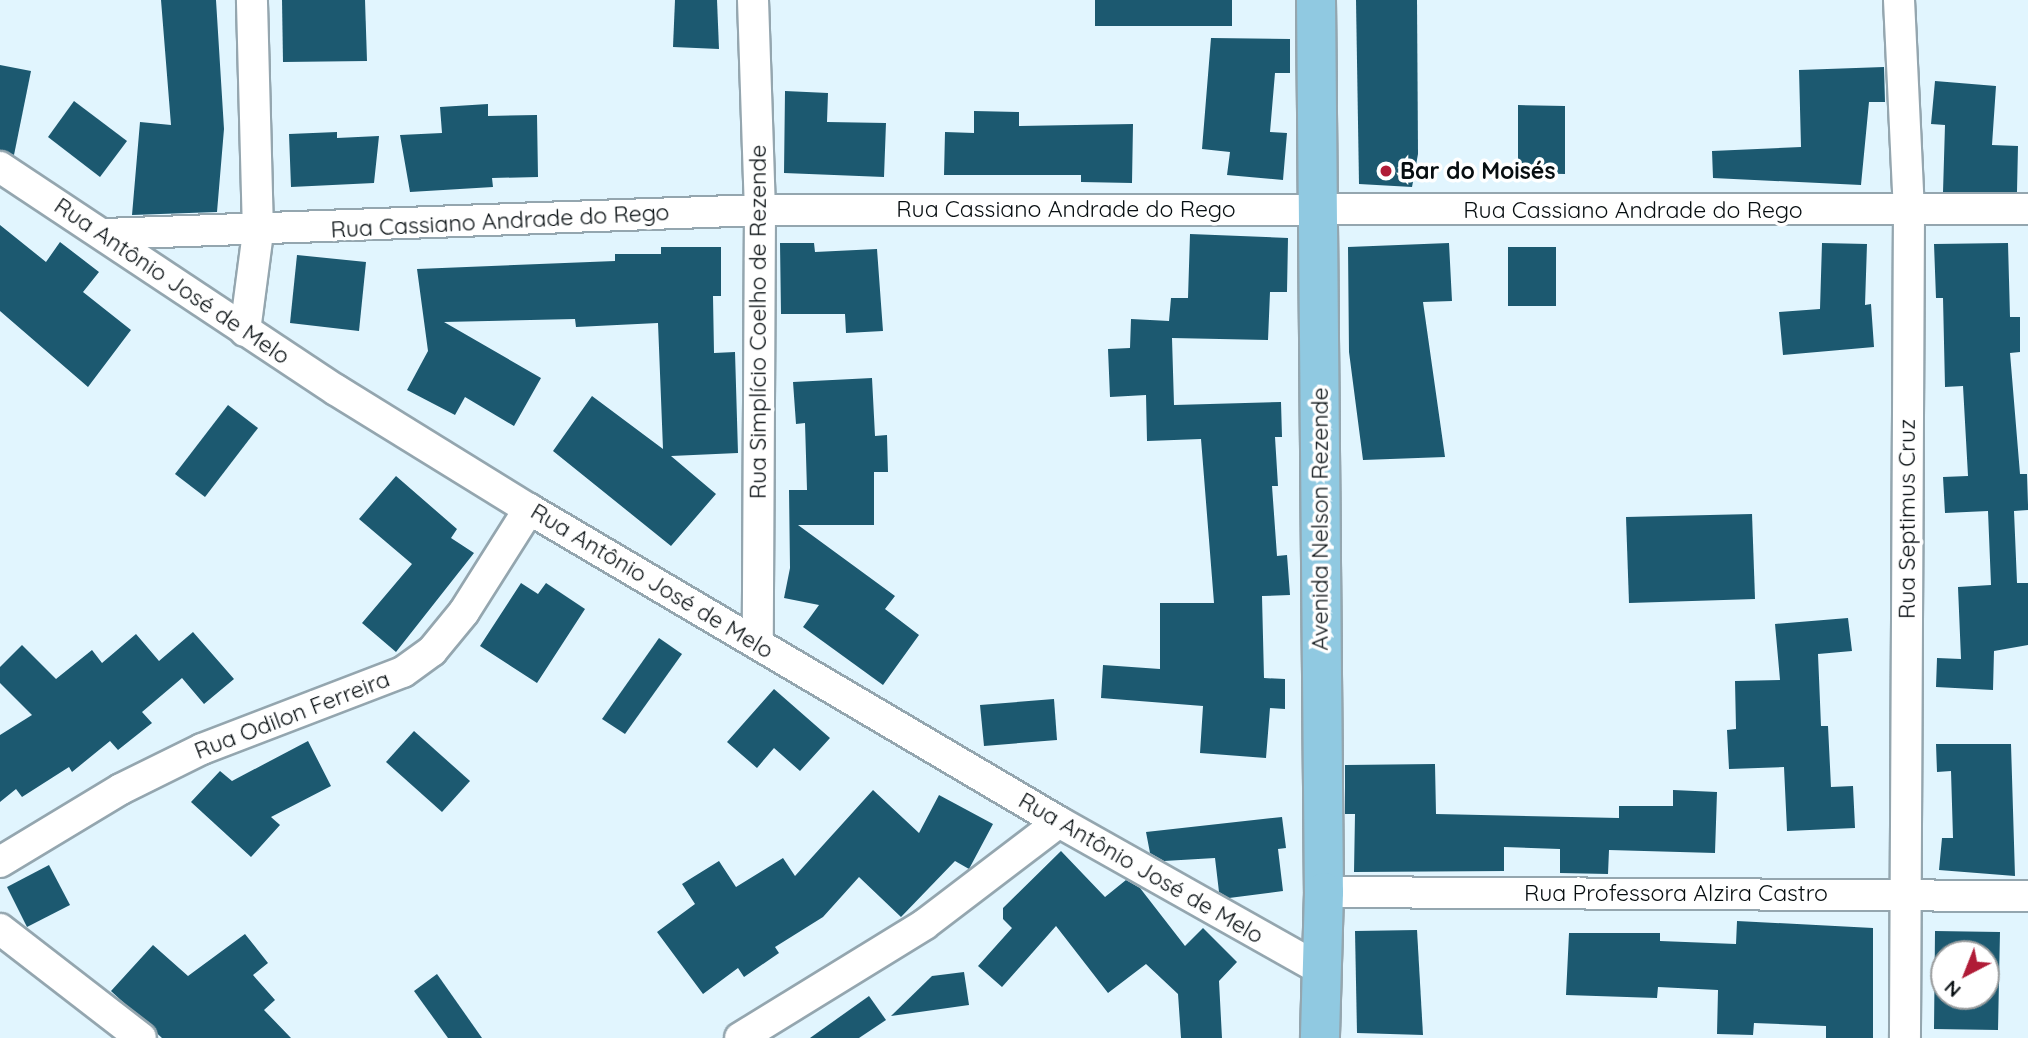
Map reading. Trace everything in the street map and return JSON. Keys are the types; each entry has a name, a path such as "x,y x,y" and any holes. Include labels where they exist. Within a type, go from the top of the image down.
{"main road":[{"name":"Avenida Nelson Rezende","path":"1316,0 1324,892 1320,1038"}],"street":[{"path":"245,331 258,232 252,0"},
{"name":"Rua Simplício Coelho de Rezende","path":"753,0 760,209 758,644"},
{"name":"Rua Septimus Cruz","path":"1899,0 1909,211 1905,1038"},
{"name":"Rua Antônio José de Melo","path":"0,167 105,234 245,331 529,509 1059,822 1320,970"},
{"name":"Rua Cassiano Andrade do Rego","path":"105,234 258,232 760,209 2028,209"},
{"name":"Rua Odilon Ferreira","path":"0,862 121,789 202,749 403,672 432,651 464,612 529,509"},
{"path":"740,1038 925,923 1059,822"},
{"name":"Rua Professora Alzira Castro","path":"1324,892 1904,893 2028,896"},
{"path":"0,929 141,1038"}],"building":[{"path":"161,0 216,0 224,129 217,212 132,215 140,122 171,125"},
{"path":"282,0 365,0 367,61 283,62"},
{"path":"675,0 717,0 719,49 673,47"},
{"path":"1095,0 1232,0 1232,26 1095,26"},
{"path":"1356,0 1417,0 1418,154 1412,187 1359,184"},
{"path":"1211,38 1290,39 1290,73 1275,73 1270,132 1287,133 1283,180 1227,175 1230,152 1202,149"},
{"path":"0,65 31,71 14,155 0,150"},
{"path":"1884,67 1885,102 1869,102 1861,185 1713,178 1712,151 1801,147 1799,70"},
{"path":"1935,81 1996,86 1992,145 2018,146 2017,192 1943,192 1945,125 1931,124"},
{"path":"785,91 828,93 827,122 886,123 884,177 784,173"},
{"path":"74,101 127,141 100,177 48,137"},
{"path":"488,104 488,116 537,115 538,177 492,178 493,187 410,192 400,135 442,133 440,107"},
{"path":"1518,105 1565,106 1565,174 1518,173"},
{"path":"974,111 1019,112 1019,126 1133,124 1132,183 1081,182 1081,175 944,175 945,132 974,133"},
{"path":"337,132 337,138 379,136 374,183 291,187 289,134"},
{"path":"0,225 46,262 60,242 99,272 83,292 131,330 88,387 0,311"},
{"path":"1190,234 1288,238 1287,292 1270,292 1268,340 1172,338 1174,405 1281,402 1282,437 1275,437 1278,486 1272,486 1277,556 1287,555 1290,595 1262,596 1264,678 1285,679 1285,709 1270,708 1266,758 1200,753 1203,706 1101,698 1103,665 1160,669 1160,603 1214,603 1201,439 1147,441 1146,395 1110,397 1108,349 1130,348 1131,319 1169,321 1171,298 1188,298"},
{"path":"780,243 814,243 815,252 877,249 883,331 846,333 845,314 781,314"},
{"path":"1449,243 1452,301 1423,302 1445,457 1363,460 1349,352 1348,247"},
{"path":"1822,243 1867,244 1865,305 1871,304 1874,347 1783,355 1779,312 1820,309"},
{"path":"2008,243 2010,317 2020,317 2020,352 2010,353 2020,474 2027,474 2028,510 2014,511 2017,583 2028,583 2028,645 1994,651 1993,690 1936,687 1937,658 1961,659 1958,587 1991,585 1988,511 1945,513 1943,477 1968,476 1963,386 1945,387 1943,298 1936,298 1934,244"},
{"path":"661,247 721,247 721,296 713,296 714,353 735,352 738,453 671,456 716,494 671,546 553,451 592,396 663,449 658,323 576,327 575,319 444,322 541,378 514,426 465,397 455,415 407,390 428,351 417,269 615,261 615,254 661,254"},
{"path":"1508,247 1556,247 1556,306 1508,306"},
{"path":"297,255 366,262 359,331 290,323"},
{"path":"872,378 875,436 887,435 888,472 874,472 874,525 798,525 895,596 885,609 919,635 883,685 803,627 819,605 784,598 790,568 789,490 807,490 805,423 796,424 793,382"},
{"path":"228,405 258,428 205,497 175,474"},
{"path":"396,476 457,529 451,538 474,553 396,652 362,623 412,564 359,519"},
{"path":"1752,514 1755,599 1629,603 1626,517"},
{"path":"521,583 538,594 546,583 585,609 537,683 480,646"},
{"path":"1848,618 1852,651 1818,654 1821,726 1828,726 1831,787 1853,786 1855,828 1787,831 1784,767 1729,769 1727,730 1736,729 1735,681 1780,680 1775,624"},
{"path":"193,632 234,679 204,704 182,678 142,712 152,723 118,750 110,741 72,772 69,767 22,797 16,789 0,802 0,735 32,715 0,683 0,667 22,645 56,679 92,650 102,663 136,634 159,661"},
{"path":"659,638 682,654 625,734 602,719"},
{"path":"774,689 830,738 800,771 774,748 757,768 727,742"},
{"path":"1054,699 1057,740 984,746 980,705"},
{"path":"414,731 470,781 442,812 386,762"},
{"path":"308,741 331,786 271,817 280,825 251,857 191,802 220,771 232,781"},
{"path":"1936,744 2011,744 2015,876 1939,870 1942,838 1953,838 1951,771 1937,772"},
{"path":"1435,764 1436,814 1619,818 1619,806 1673,806 1673,790 1717,792 1715,853 1609,850 1608,874 1560,873 1560,849 1504,847 1504,871 1354,872 1355,814 1345,814 1345,765"},
{"path":"873,790 919,833 939,795 993,824 969,869 955,861 901,917 859,877 823,917 775,947 779,953 744,977 738,968 703,994 657,932 695,904 682,884 719,861 736,887 783,858 795,876"},
{"path":"1282,817 1286,848 1278,849 1283,891 1229,898 1219,892 1215,858 1164,861 1150,853 1146,832"},
{"path":"1061,851 1105,897 1126,880 1140,888 1185,946 1203,928 1237,962 1219,981 1222,1038 1181,1038 1178,994 1146,964 1108,993 1056,926 1002,987 978,966 1012,928 1003,919 1003,908"},
{"path":"49,865 70,905 27,927 7,887"},
{"path":"1737,921 1873,928 1873,1038 1826,1038 1826,1026 1754,1023 1753,1035 1717,1034 1718,990 1658,987 1657,998 1566,995 1569,933 1660,933 1660,941 1736,944"},
{"path":"1417,930 1423,1035 1357,1033 1355,931"},
{"path":"1935,931 2000,932 2000,940 1935,940"},
{"path":"245,934 268,963 253,975 275,1000 264,1010 291,1038 162,1038 111,991 153,945 188,976"},
{"path":"964,972 969,1005 891,1016 932,976"},
{"path":"437,974 482,1038 448,1038 414,991"},
{"path":"869,996 886,1020 859,1038 810,1038"},
{"path":"1934,1010 1998,1010 1998,1030 1934,1029"}],"place":[{"name":"Bar do Moisés","path":"1386,171"}]}
